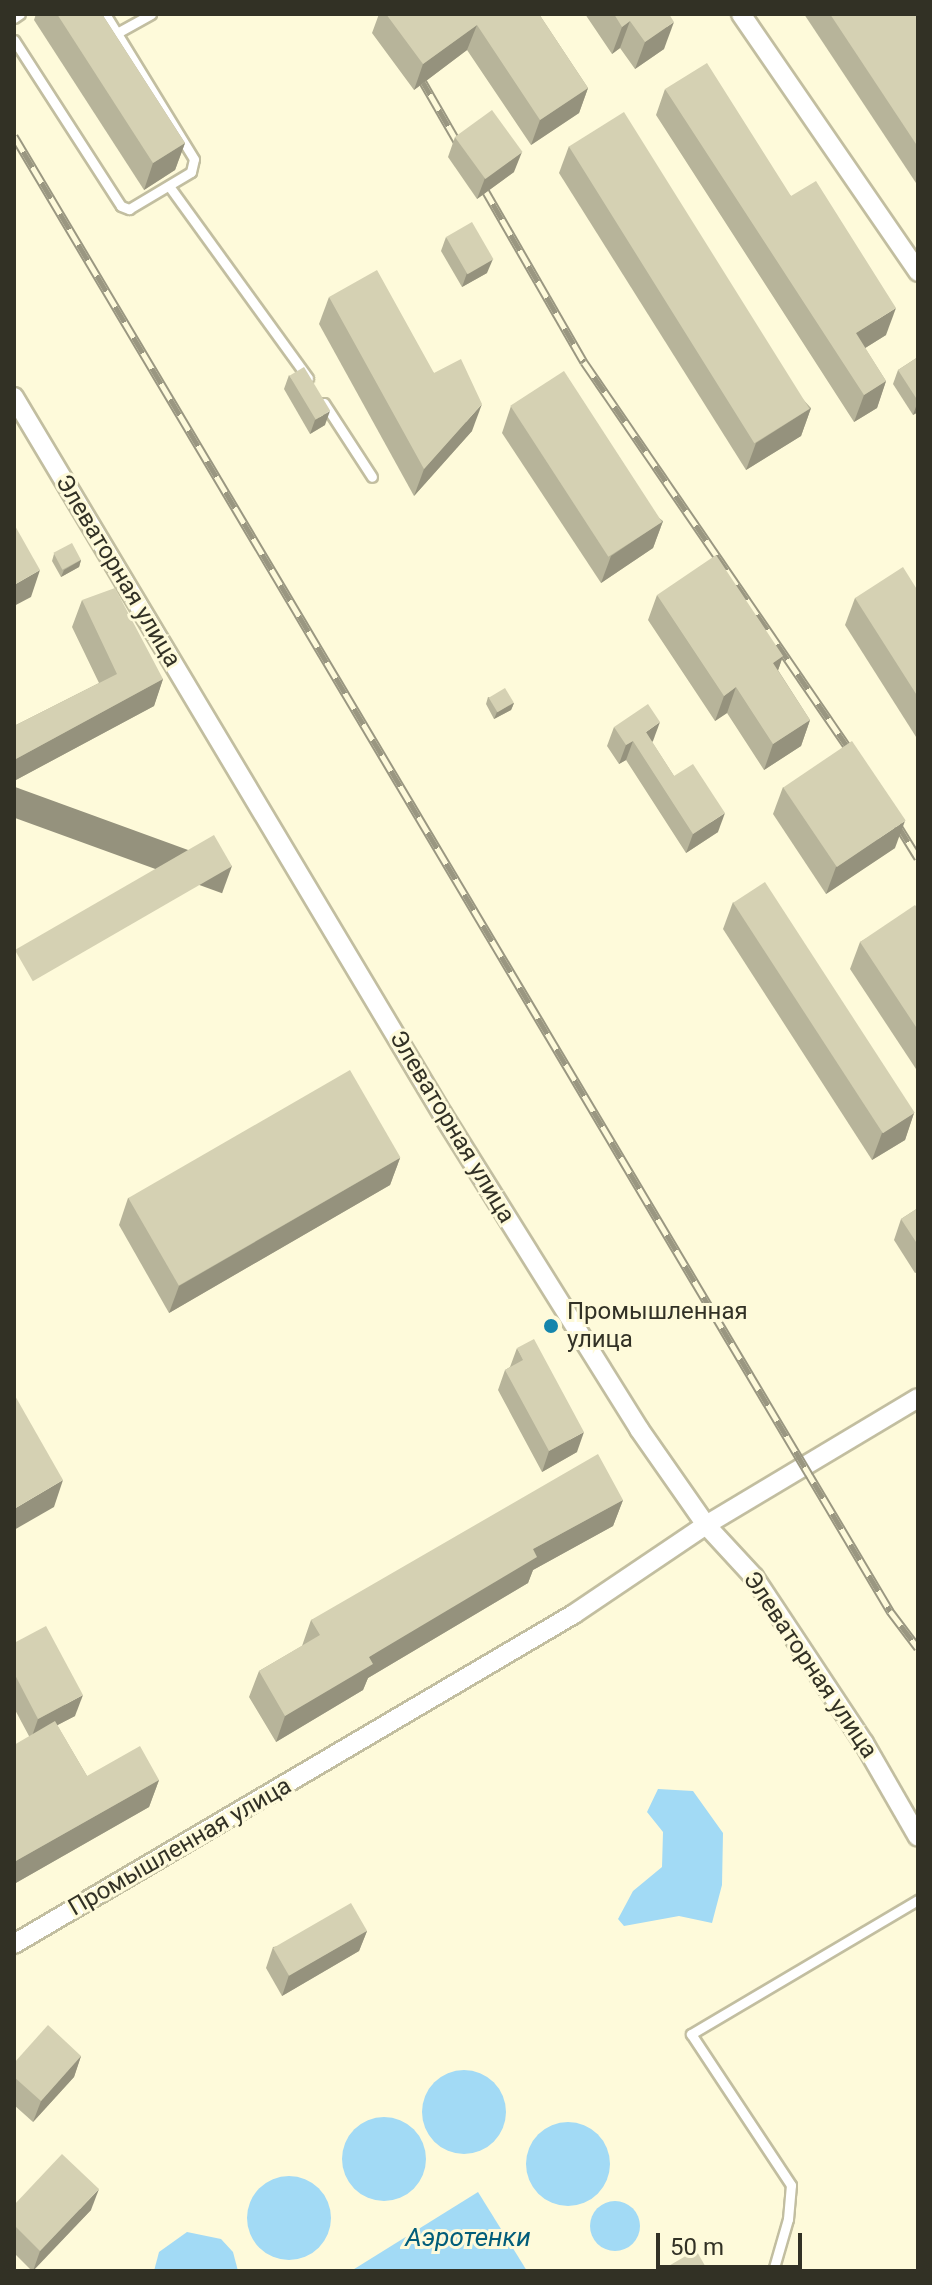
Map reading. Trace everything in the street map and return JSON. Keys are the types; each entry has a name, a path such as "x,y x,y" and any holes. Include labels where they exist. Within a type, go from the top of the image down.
{"street":[{"path":"741,14 918,272"},
{"name":"Элеваторная улица","path":"14,397 443,1115 639,1429 706,1525 754,1577 864,1743 918,1837"},
{"name":"Промышленная улица","path":"14,1944 574,1614 706,1525 918,1398"}],"lane":[{"path":"14,18 20,14"},
{"path":"14,40 121,206 129,209 191,172 194,159 105,14"},
{"path":"117,33 151,14"},
{"path":"169,186 311,383"},
{"path":"320,396 372,477"},
{"path":"773,2271 788,2219 791,2185 691,2034 918,1900"}],"water":[{"path":"658,1789 693,1791 723,1833 722,1885 712,1923 679,1916 624,1926 618,1919 633,1891 662,1867 663,1832 647,1812"},
{"path":"464,2070 480,2073 494,2082 503,2096 506,2112 503,2128 494,2142 480,2151 464,2154 448,2151 434,2142 425,2128 422,2112 425,2096 434,2082 448,2073"},
{"path":"384,2117 400,2120 414,2129 423,2143 426,2159 423,2175 414,2189 400,2198 384,2201 368,2198 354,2189 345,2175 342,2159 345,2143 354,2129 368,2120"},
{"path":"568,2122 584,2125 598,2134 607,2148 610,2164 607,2180 598,2194 584,2203 568,2206 552,2203 538,2194 529,2180 526,2164 529,2148 538,2134 552,2125"},
{"path":"289,2176 305,2179 319,2188 328,2202 331,2218 328,2234 319,2248 305,2257 289,2260 273,2257 259,2248 250,2234 247,2218 250,2202 259,2188 273,2179"},
{"name":"Аэротенки","path":"478,2192 527,2271 351,2271"},
{"path":"615,2201 633,2208 640,2226 633,2244 615,2251 597,2244 590,2226 597,2208"},
{"path":"187,2232 221,2239 233,2252 238,2271 154,2271 159,2252"}],"building":[{"path":"57,14 102,14 185,143 153,163"},
{"path":"386,14 539,14 588,88 540,120 477,25 423,64"},
{"path":"614,14 669,14 674,22 645,42 630,21 622,27"},
{"path":"830,14 918,14 918,147"},
{"path":"707,63 791,196 816,181 896,308 856,333 886,381 864,395 665,89"},
{"path":"492,110 523,152 485,179 455,137"},
{"path":"624,112 809,409 754,443 569,146"},
{"path":"472,222 494,259 468,274 446,237"},
{"path":"377,270 434,373 461,359 482,404 424,469 329,297"},
{"path":"918,357 918,401 898,370"},
{"path":"304,367 330,411 316,419 289,376"},
{"path":"564,371 662,522 608,557 510,406"},
{"path":"14,524 40,570 14,585"},
{"path":"72,543 81,560 62,570 53,553"},
{"path":"716,555 783,656 773,663 810,720 773,744 736,687 724,696 657,595"},
{"path":"903,567 918,591 918,697 855,598"},
{"path":"115,588 163,679 14,760 14,726 117,674 82,600"},
{"path":"505,688 514,703 497,712 489,698"},
{"path":"648,704 660,722 646,732 674,776 693,764 725,813 693,834 633,741 626,745 614,727"},
{"path":"852,741 906,821 837,867 783,787"},
{"path":"214,835 232,866 33,981 15,950"},
{"path":"765,882 915,1113 883,1133 733,903"},
{"path":"915,905 918,909 918,1030 860,942"},
{"path":"350,1070 400,1157 179,1285 128,1198"},
{"path":"918,1208 918,1245 901,1219"},
{"path":"534,1339 584,1432 549,1451 505,1370 523,1360 517,1348"},
{"path":"14,1394 63,1480 14,1509"},
{"path":"598,1454 623,1500 533,1549 537,1557 369,1657 373,1664 285,1716 259,1671 320,1635 311,1620"},
{"path":"46,1626 83,1695 38,1719 14,1673 14,1643"},
{"path":"55,1721 87,1776 140,1746 159,1780 14,1862 14,1745"},
{"path":"351,1903 367,1931 289,1976 273,1948"},
{"path":"48,2025 81,2056 41,2101 14,2077 14,2063"},
{"path":"62,2154 99,2189 40,2251 14,2225 14,2205"},
{"path":"696,2250 708,2271 660,2271"}],"railway":[{"path":"412,63 584,362 859,763"},
{"path":"14,136 890,1611 918,1648"},
{"path":"889,811 918,858"}],"place":[{"name":"Промышленная улица","path":"551,1326"}]}
